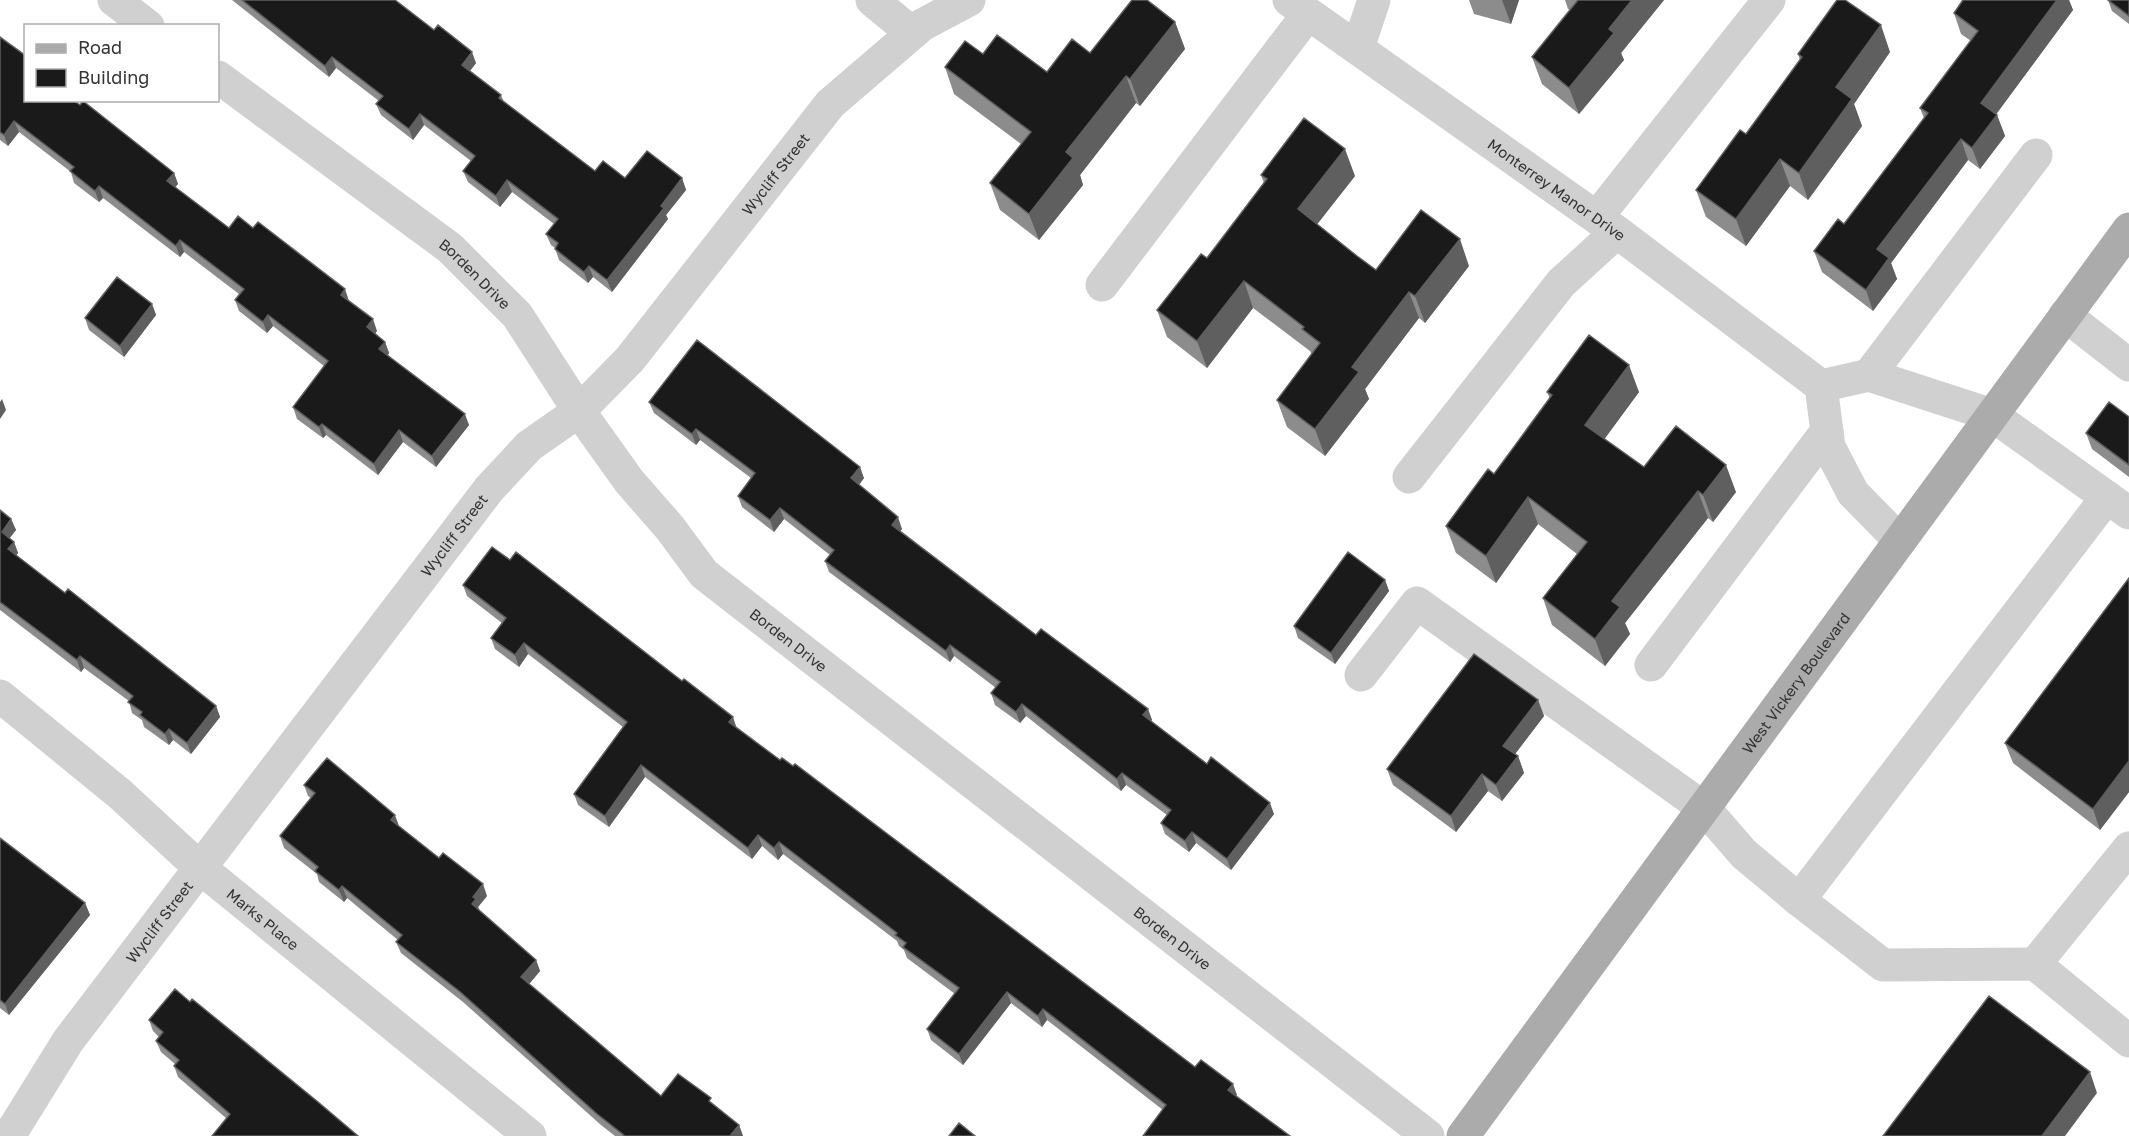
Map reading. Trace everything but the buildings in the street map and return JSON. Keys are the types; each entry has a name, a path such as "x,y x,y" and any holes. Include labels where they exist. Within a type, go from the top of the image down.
{"main road":[{"name":"West Vickery Boulevard","path":"1463,1136 2129,229"}],"street":[{"path":"114,0 145,24"},
{"path":"872,0 912,33"},
{"name":"Wycliff Street","path":"9,1136 68,1041 489,489 529,446 579,411 630,359 830,104 912,33 969,0"},
{"path":"1358,48 1374,0"},
{"path":"1409,477 1607,225 1769,0"},
{"path":"1102,285 1299,7"},
{"name":"Monterrey Manor Drive","path":"1299,7 1607,225 1821,386"},
{"name":"Borden Drive","path":"219,78 450,248 517,315 579,411 629,481 670,528 704,574 1428,1136"},
{"path":"1869,375 2036,155"},
{"path":"2065,315 2129,365"},
{"path":"1798,900 2118,505 1992,415 1869,375 1821,386 1829,447 1853,493 1900,541"},
{"path":"1651,665 1827,431"},
{"path":"1361,675 1417,603 1704,808 1744,854 1798,900 1883,965 2035,964 2129,1041"},
{"name":"Marks Place","path":"0,696 120,794 199,867 530,1136"},
{"path":"2035,964 2129,848"}]}
